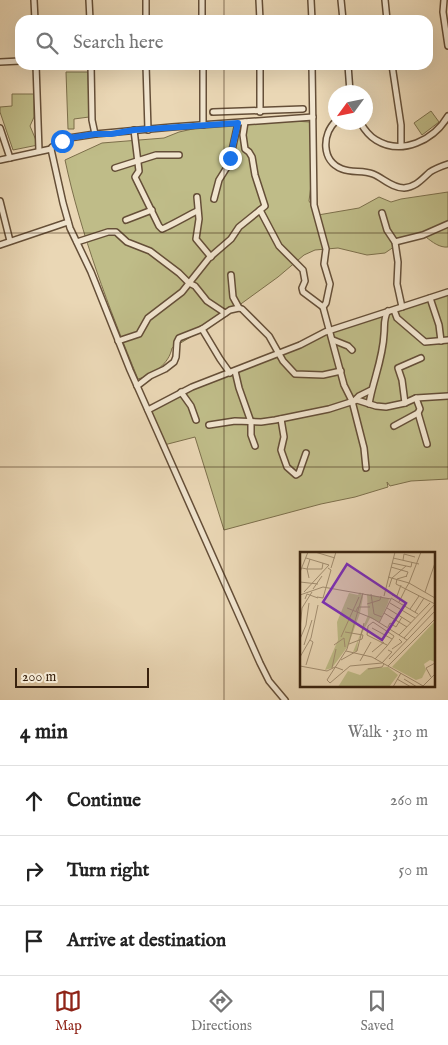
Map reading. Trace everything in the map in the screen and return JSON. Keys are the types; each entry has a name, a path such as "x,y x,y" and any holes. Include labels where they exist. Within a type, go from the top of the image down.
{"street":[{"path":"34,0 35,15"},
{"path":"89,0 90,15"},
{"path":"146,0 146,15"},
{"path":"202,0 202,15"},
{"path":"259,0 260,15"},
{"path":"311,0 312,15"},
{"path":"341,0 342,15"},
{"path":"386,0 387,15"},
{"path":"444,1 448,46"},
{"path":"0,62 15,61"},
{"path":"36,70 39,151"},
{"path":"91,70 92,120 95,134"},
{"path":"146,70 148,130"},
{"path":"203,70 203,125"},
{"path":"260,70 260,112"},
{"path":"312,70 314,205 326,250 324,264 330,284 326,303 323,307"},
{"path":"348,70 349,85"},
{"path":"393,70 401,126 401,146"},
{"path":"213,112 260,112 303,109"},
{"path":"365,130 376,140 386,144 411,145 423,141 434,134 448,116"},
{"path":"0,160 51,149 69,138 95,134 313,117"},
{"path":"118,340 139,334 148,318 175,299 211,257 231,239 241,224 265,206 255,175 252,157 245,149 245,122"},
{"path":"214,198 219,180 229,164 238,123"},
{"path":"0,128 10,158"},
{"path":"134,130 139,171 135,177 157,223 164,229 179,219 197,211"},
{"path":"328,130 326,149 329,158 335,165 342,169 364,171 397,187 414,186 438,167 448,164"},
{"path":"51,149 68,222 91,272 137,386 260,663 269,681 285,700"},
{"path":"115,168 156,155 179,155"},
{"path":"197,198 199,219 196,239 211,257"},
{"path":"0,201 10,242"},
{"path":"126,220 152,210"},
{"path":"260,210 280,246 303,270 305,281 302,288 303,292 323,307 331,330 344,385 353,401 364,448 366,468"},
{"path":"382,213 387,230 395,242 398,262 397,284 402,307"},
{"path":"0,245 68,222"},
{"path":"395,242 424,235 448,224"},
{"path":"77,242 108,232 116,232 127,242 150,251 180,273 189,283 195,286 207,302 225,313"},
{"path":"230,275 233,297 239,308 269,336 288,368 297,375 324,375 341,371"},
{"path":"148,410 181,392 331,330 448,292"},
{"path":"430,298 439,325 441,340"},
{"path":"137,386 174,362 176,342 179,338 202,329 225,313 239,308"},
{"path":"391,310 397,318 425,342 448,340"},
{"path":"369,404 371,390 382,355 385,318 391,310"},
{"path":"202,329 220,359 232,372 251,422 251,435 254,446"},
{"path":"333,340 348,346 352,350"},
{"path":"405,403 402,380 398,368 421,358"},
{"path":"209,425 235,421 251,422 281,419 329,409 353,401 371,390"},
{"path":"181,392 191,406 196,420"},
{"path":"353,401 386,407 405,403 416,398 448,396"},
{"path":"416,398 420,409 418,413 427,444"},
{"path":"394,426 418,413"},
{"path":"281,419 284,437 281,450 288,467 296,475 299,473 306,453"}],"shaded area":[{"path":"66,72 88,72 89,117 74,119 74,129 68,129"},
{"path":"12,94 34,94 34,117 30,126 38,145 13,150 0,112 0,107 12,106"},
{"path":"431,111 439,122 422,135 414,123"},
{"path":"278,120 310,122 314,161 309,201 318,215 359,208 379,197 391,202 448,192 448,247 439,246 426,237 401,242 385,253 367,255 338,248 315,250 304,255 278,277 216,322 172,348 168,359 160,368 138,379 87,244 65,160 102,143 164,138 179,132 202,127"},
{"path":"448,294 448,479 411,481 390,486 387,482 388,487 355,497 321,504 224,530 195,437 164,445 150,410 265,358 384,314 383,345 370,395 370,408 384,351 389,312"}],"route":[{"path":"62,141 95,134 111,134 134,130 238,123 230,158"}]}
